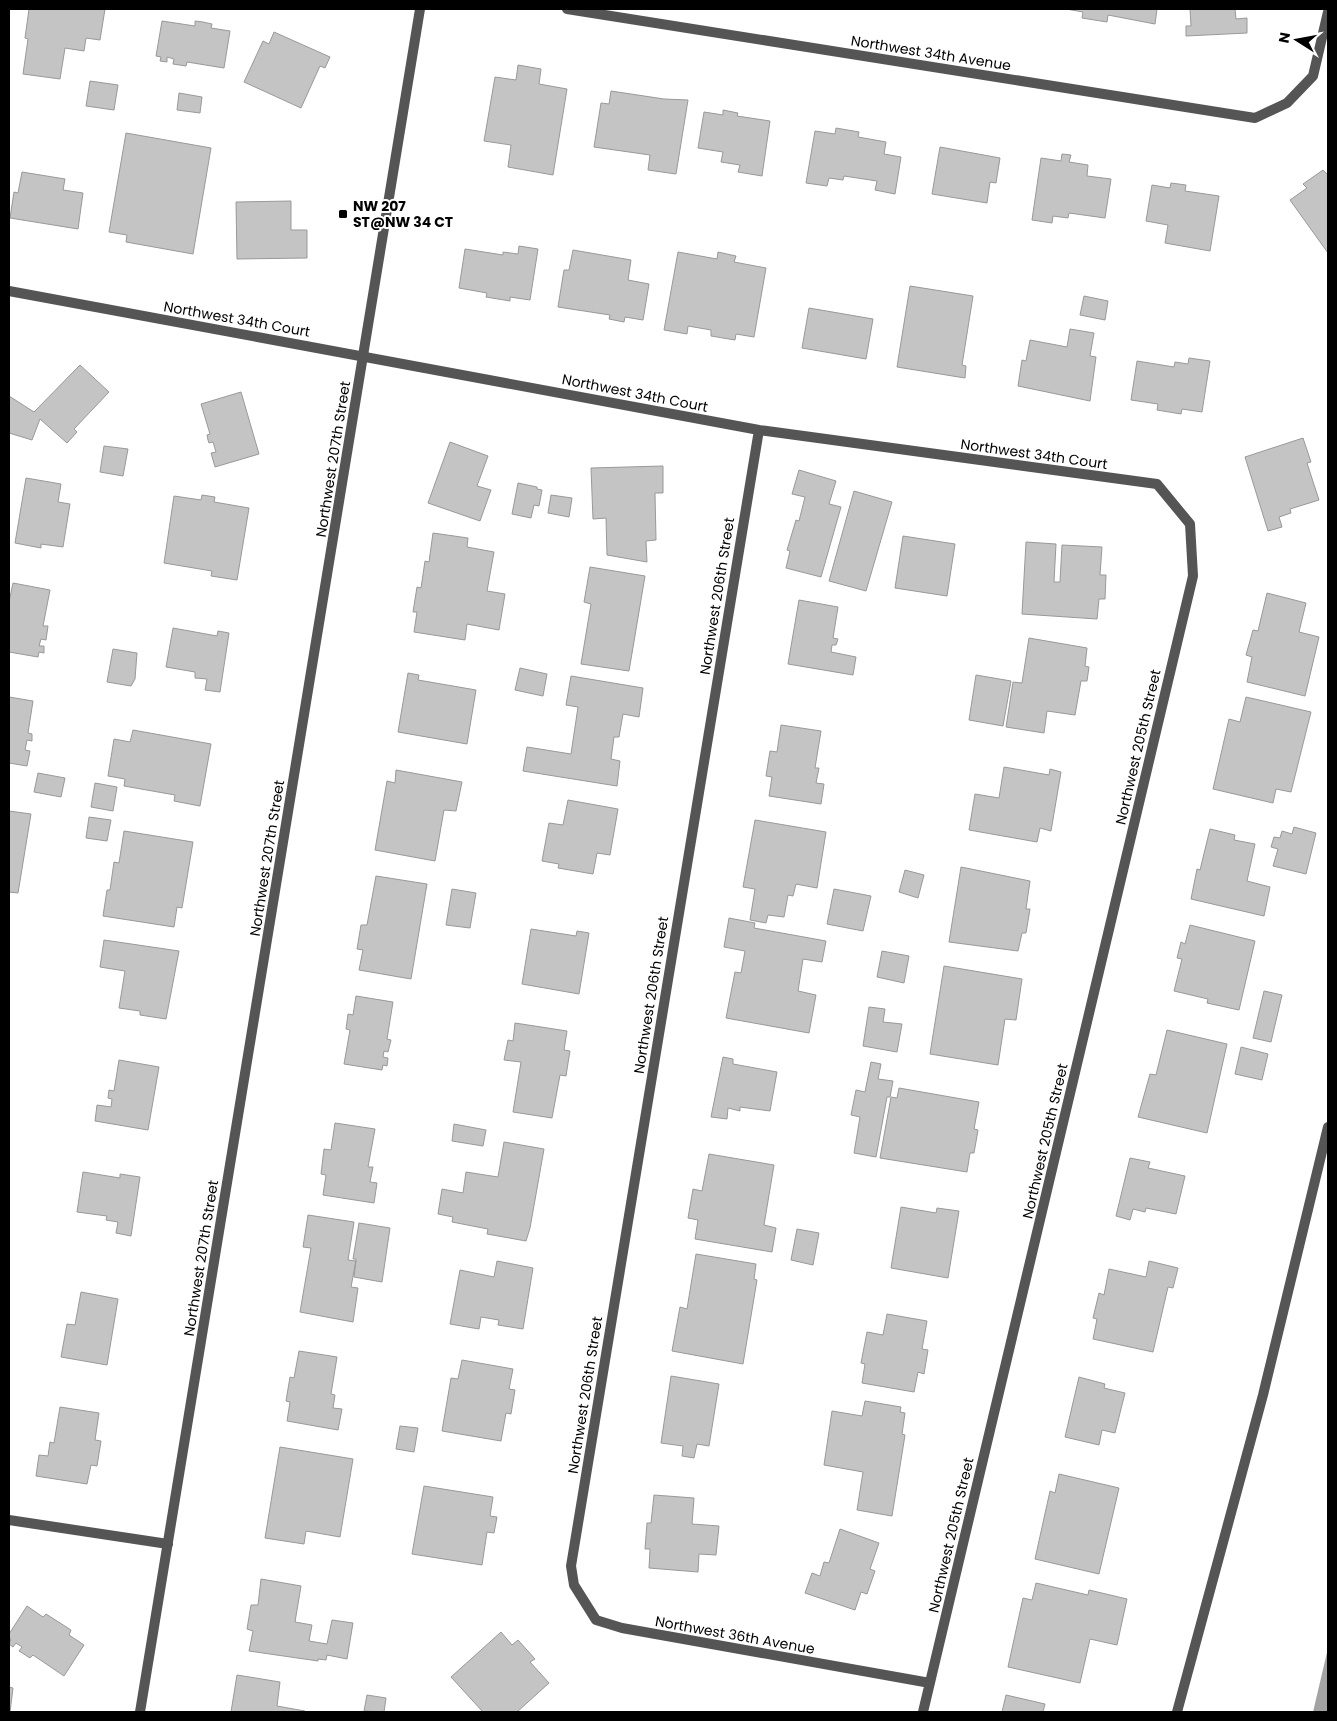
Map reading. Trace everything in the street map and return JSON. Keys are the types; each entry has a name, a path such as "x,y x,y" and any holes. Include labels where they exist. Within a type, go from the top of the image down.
{"street":[{"name":"Northwest 207th Street","path":"140,1712 420,9"},
{"name":"Northwest 34th Avenue","path":"567,9 1255,118 1287,103 1313,76 1328,12"},
{"name":"Northwest 34th Court","path":"9,291 759,430 1157,484 1190,524 1193,576"},
{"name":"Northwest 206th Street","path":"571,1566 759,430"},
{"name":"Northwest 205th Street","path":"923,1712 1193,576"},
{"path":"1178,1712 1263,1395 1328,1127"},
{"path":"9,1520 168,1544"},
{"name":"Northwest 36th Avenue","path":"571,1566 574,1585 596,1620 622,1628 930,1683"}],"shaded area":[{"path":"1328,1648 1328,1712 1313,1712"}],"building":[{"path":"29,9 105,9 100,40 86,38 84,51 65,48 60,79 23,74 28,39 25,38"},
{"path":"1066,9 1157,9 1155,24 1108,15 1107,22 1082,18 1083,12"},
{"path":"1190,9 1235,9 1236,19 1247,18 1247,33 1186,36 1186,26 1191,26"},
{"path":"162,21 195,26 195,21 203,22 212,24 211,28 230,31 224,68 187,62 186,66 173,64 174,59 167,57 167,62 160,61 161,57 156,56"},
{"path":"274,32 330,57 325,68 320,66 301,108 244,82 263,41 269,44"},
{"path":"518,65 541,69 539,84 567,89 553,175 508,167 511,145 484,141 495,77 516,80"},
{"path":"90,81 118,85 114,110 86,106"},
{"path":"611,91 664,99 688,100 676,174 648,170 650,155 594,147 601,103 609,104"},
{"path":"179,93 202,97 200,113 177,110"},
{"path":"723,110 738,113 737,116 770,121 762,176 738,172 740,165 721,162 723,152 698,148 704,112 723,115"},
{"path":"836,128 859,132 858,137 886,142 884,154 901,157 895,194 875,190 877,181 844,176 843,180 829,178 827,186 806,183 815,131 835,134"},
{"path":"126,133 211,148 193,254 126,242 127,235 109,232"},
{"path":"940,147 1000,158 996,183 990,182 987,203 932,194"},
{"path":"1062,154 1071,155 1069,162 1088,165 1087,176 1111,179 1105,218 1069,213 1068,218 1053,216 1052,223 1032,220 1041,158 1061,161"},
{"path":"1323,170 1327,174 1328,172 1328,253 1290,200 1307,188 1303,184"},
{"path":"22,172 65,179 63,190 83,193 78,229 10,218 14,192 18,193"},
{"path":"1171,183 1186,185 1185,191 1219,196 1210,251 1165,243 1168,225 1146,221 1152,185 1170,188"},
{"path":"291,201 291,230 307,230 307,258 237,259 236,202"},
{"path":"519,246 538,249 530,300 510,297 510,301 486,297 487,293 459,288 465,249 503,255 503,252 518,254"},
{"path":"573,250 631,260 628,280 649,284 643,320 625,317 624,322 609,319 610,315 558,307 564,270 569,270"},
{"path":"678,252 717,259 718,252 736,256 734,262 766,268 754,337 736,334 735,340 711,336 711,330 688,326 687,334 664,330"},
{"path":"910,286 973,296 962,365 966,366 965,378 897,367"},
{"path":"1084,296 1108,301 1105,320 1080,315"},
{"path":"809,308 873,319 866,359 802,348"},
{"path":"1070,329 1094,333 1090,356 1096,357 1090,401 1018,386 1022,360 1026,361 1030,340 1067,347"},
{"path":"1189,358 1210,361 1202,412 1182,409 1181,414 1157,410 1158,404 1131,400 1137,361 1174,367 1175,362 1188,364"},
{"path":"80,365 109,392 74,429 77,432 67,443 40,419 32,440 9,433 9,396 34,412"},
{"path":"241,392 259,454 215,467 211,453 216,452 213,442 209,443 208,440 207,435 210,434 201,404"},
{"path":"1303,438 1311,462 1307,463 1319,500 1290,509 1291,513 1279,517 1282,527 1268,531 1245,457"},
{"path":"450,442 488,456 477,486 491,490 480,521 428,503"},
{"path":"104,446 128,449 123,476 100,472"},
{"path":"663,466 663,493 655,493 656,540 646,541 647,562 607,555 606,518 593,519 591,468"},
{"path":"799,470 836,481 829,504 841,507 821,577 786,568 790,551 787,550 796,520 799,521 805,497 792,494"},
{"path":"26,478 61,484 58,502 70,504 63,547 41,544 41,548 15,543"},
{"path":"518,483 542,490 539,506 534,505 531,518 512,514"},
{"path":"854,491 892,502 866,591 829,581"},
{"path":"202,495 215,497 214,502 249,508 237,580 211,576 212,571 164,563 174,496 201,500"},
{"path":"551,495 572,498 569,517 548,513"},
{"path":"433,533 468,538 467,547 494,552 487,591 505,594 499,630 467,624 465,640 414,632 417,612 413,612 417,587 421,588 425,561 429,562"},
{"path":"903,536 955,544 947,596 895,588"},
{"path":"1026,542 1056,544 1054,582 1060,582 1062,545 1102,547 1100,575 1106,575 1105,599 1099,599 1097,619 1022,614"},
{"path":"590,567 645,576 629,671 581,664 591,604 584,602"},
{"path":"13,583 50,590 43,626 48,626 46,640 41,639 39,646 44,646 44,653 39,652 38,657 9,652 9,602"},
{"path":"1267,593 1306,603 1299,632 1319,637 1305,696 1247,682 1252,657 1246,655 1253,630 1258,631"},
{"path":"799,600 838,607 833,638 838,639 836,645 832,645 831,652 856,657 853,675 788,664"},
{"path":"173,628 217,636 218,631 229,633 220,692 205,690 207,679 195,678 195,672 166,667"},
{"path":"1029,638 1087,648 1085,666 1089,667 1087,681 1081,681 1075,715 1047,711 1044,733 1006,727 1013,682 1022,683"},
{"path":"113,649 137,653 135,679 131,686 107,682"},
{"path":"520,668 547,674 543,696 515,690"},
{"path":"408,673 419,675 418,680 476,690 467,744 398,732"},
{"path":"976,675 1011,681 1003,726 969,720"},
{"path":"571,676 643,688 639,717 623,714 619,737 614,737 611,759 620,761 617,786 523,771 527,747 571,754 578,707 566,705"},
{"path":"9,697 33,701 28,733 32,734 32,741 27,740 25,750 30,751 27,766 9,763"},
{"path":"1246,697 1311,712 1291,792 1276,789 1273,803 1213,789 1229,719 1240,722"},
{"path":"781,725 821,731 815,768 819,768 816,783 824,784 821,804 769,796 772,777 766,776 770,751 777,752"},
{"path":"133,730 211,744 200,806 174,801 175,795 124,786 125,779 108,776 114,739 130,742"},
{"path":"1004,767 1049,775 1050,769 1061,772 1051,831 1040,828 1037,842 969,830 975,794 999,798"},
{"path":"396,770 462,782 456,811 444,810 435,861 375,850 387,781 395,783"},
{"path":"38,773 65,778 61,797 34,792"},
{"path":"95,783 117,787 113,811 91,807"},
{"path":"568,800 618,809 610,855 597,853 593,874 558,868 559,864 542,861 549,823 563,825"},
{"path":"9,811 31,814 18,893 9,892"},
{"path":"89,817 111,820 107,841 86,838"},
{"path":"755,820 826,832 817,888 796,884 793,896 788,895 784,917 768,915 766,923 750,920 755,889 743,887"},
{"path":"1294,827 1316,833 1306,874 1273,866 1278,849 1271,847 1274,837 1280,838 1282,831 1292,834"},
{"path":"1210,829 1235,835 1234,840 1255,844 1247,881 1270,887 1264,916 1191,899 1197,869 1200,870"},
{"path":"124,831 193,842 182,908 177,907 174,927 103,916 107,890 110,890 114,862 119,863"},
{"path":"961,867 1030,881 1026,909 1030,909 1026,933 1022,933 1018,951 949,942"},
{"path":"905,870 924,875 918,898 899,892"},
{"path":"376,876 427,884 411,979 359,970 363,950 357,949 361,925 367,925"},
{"path":"452,889 476,893 470,928 446,925"},
{"path":"834,889 871,896 863,931 827,924"},
{"path":"729,918 755,923 754,928 826,941 822,962 803,959 798,991 816,995 809,1033 726,1018 735,972 741,973 745,951 724,947"},
{"path":"1190,925 1255,941 1239,1010 1207,1003 1208,999 1174,991 1182,959 1177,958 1181,942 1185,944"},
{"path":"531,929 576,936 577,931 589,933 579,994 522,984"},
{"path":"104,940 179,951 166,1019 140,1015 140,1011 119,1008 125,971 100,967"},
{"path":"882,951 909,956 904,983 877,977"},
{"path":"944,966 1022,979 1016,1020 1005,1019 998,1065 930,1054"},
{"path":"1264,991 1282,995 1271,1042 1253,1038"},
{"path":"356,996 393,1002 387,1039 391,1040 388,1052 384,1051 383,1057 388,1058 387,1066 383,1065 382,1070 344,1064 350,1030 346,1029 348,1014 353,1015"},
{"path":"869,1007 885,1009 883,1022 902,1024 897,1052 863,1046"},
{"path":"515,1023 567,1031 564,1050 570,1051 566,1076 560,1075 552,1118 513,1112 521,1062 504,1060 508,1040 513,1041"},
{"path":"1167,1030 1227,1044 1207,1133 1138,1117 1150,1074 1156,1075"},
{"path":"1241,1047 1268,1054 1262,1080 1235,1074"},
{"path":"723,1057 733,1059 733,1064 777,1072 770,1111 740,1107 740,1111 728,1108 727,1119 711,1117"},
{"path":"119,1060 159,1067 148,1130 95,1121 97,1105 111,1107 112,1099 108,1098 109,1090 114,1091"},
{"path":"871,1062 881,1064 878,1079 893,1081 890,1097 887,1097 876,1157 854,1153 860,1117 851,1115 856,1090 865,1092"},
{"path":"899,1088 979,1102 974,1129 978,1130 974,1153 970,1153 967,1172 880,1158 891,1097 897,1098"},
{"path":"335,1123 375,1129 368,1167 373,1167 370,1182 377,1183 374,1203 323,1195 326,1175 321,1174 324,1149 331,1150"},
{"path":"454,1124 486,1130 483,1146 452,1141"},
{"path":"504,1142 544,1149 526,1241 487,1234 488,1229 452,1222 453,1217 438,1214 442,1189 463,1193 466,1172 498,1177"},
{"path":"709,1154 774,1165 764,1225 776,1228 772,1252 695,1239 698,1220 688,1218 693,1189 702,1191"},
{"path":"1130,1158 1150,1162 1148,1168 1185,1176 1176,1214 1146,1208 1145,1212 1133,1209 1130,1220 1116,1216"},
{"path":"83,1172 120,1178 120,1174 140,1177 131,1236 116,1233 118,1222 106,1220 107,1216 77,1212"},
{"path":"901,1207 936,1213 937,1208 959,1211 948,1278 891,1268"},
{"path":"308,1215 354,1222 348,1260 356,1261 351,1287 358,1288 353,1322 300,1312 311,1248 303,1247"},
{"path":"359,1223 390,1228 382,1282 354,1277 356,1259 353,1259"},
{"path":"797,1229 819,1233 813,1265 791,1260"},
{"path":"696,1254 756,1264 754,1279 757,1280 743,1364 672,1351 680,1307 687,1309"},
{"path":"497,1261 533,1268 523,1329 498,1325 499,1320 481,1317 479,1329 450,1324 460,1270 494,1277"},
{"path":"1149,1261 1178,1268 1173,1288 1168,1287 1153,1352 1093,1339 1097,1319 1093,1318 1099,1293 1104,1295 1109,1269 1146,1277"},
{"path":"81,1292 118,1299 107,1365 61,1357 67,1324 75,1325"},
{"path":"887,1314 927,1321 922,1349 928,1350 924,1374 918,1372 914,1392 862,1383 865,1364 861,1363 867,1332 883,1335"},
{"path":"299,1351 337,1357 331,1394 335,1395 333,1408 342,1409 338,1430 287,1421 290,1402 286,1401 290,1377 294,1378"},
{"path":"462,1360 513,1369 509,1389 515,1390 511,1414 506,1413 501,1441 442,1431 451,1378 458,1379"},
{"path":"671,1376 719,1384 709,1446 697,1444 694,1458 682,1456 683,1446 661,1443"},
{"path":"1079,1377 1105,1384 1104,1388 1125,1393 1115,1433 1102,1430 1099,1445 1065,1437"},
{"path":"865,1401 901,1407 900,1412 905,1413 902,1434 905,1435 892,1516 857,1510 863,1472 824,1465 832,1411 862,1416"},
{"path":"60,1407 99,1413 95,1440 101,1441 97,1466 91,1465 87,1484 36,1476 39,1455 48,1456 50,1442 54,1443"},
{"path":"400,1426 418,1428 414,1452 396,1449"},
{"path":"280,1447 353,1459 340,1537 306,1531 304,1544 265,1538"},
{"path":"1059,1474 1119,1488 1099,1574 1035,1559 1050,1491 1055,1493"},
{"path":"424,1486 493,1497 490,1516 497,1517 494,1533 487,1532 482,1565 412,1554"},
{"path":"654,1495 694,1498 692,1524 719,1526 716,1555 699,1554 698,1572 649,1568 650,1549 645,1549 647,1523 651,1523"},
{"path":"840,1529 879,1543 870,1569 875,1571 867,1594 861,1592 855,1610 805,1593 812,1573 820,1576 824,1562 829,1563"},
{"path":"261,1579 301,1586 295,1622 312,1625 309,1641 327,1644 332,1620 353,1623 347,1659 327,1655 326,1660 318,1659 318,1661 249,1651 253,1631 247,1629 251,1605 258,1605"},
{"path":"1036,1583 1088,1595 1089,1590 1127,1599 1117,1645 1090,1639 1080,1683 1008,1667 1023,1598 1032,1600"},
{"path":"27,1606 43,1617 46,1614 71,1630 69,1635 84,1645 64,1676 33,1655 30,1658 19,1651 22,1647 16,1643 13,1647 9,1644 11,1639 9,1634"},
{"path":"501,1632 512,1645 518,1640 535,1659 530,1662 549,1683 517,1712 483,1712 451,1677"},
{"path":"237,1675 280,1682 277,1706 305,1712 231,1712"},
{"path":"9,1687 13,1688 10,1712 9,1712"},
{"path":"367,1695 386,1698 384,1712 364,1711"},
{"path":"1006,1695 1045,1704 1043,1712 1002,1712"}],"place":[{"name":"NW 207 ST@NW 34 CT","path":"343,214"}]}
